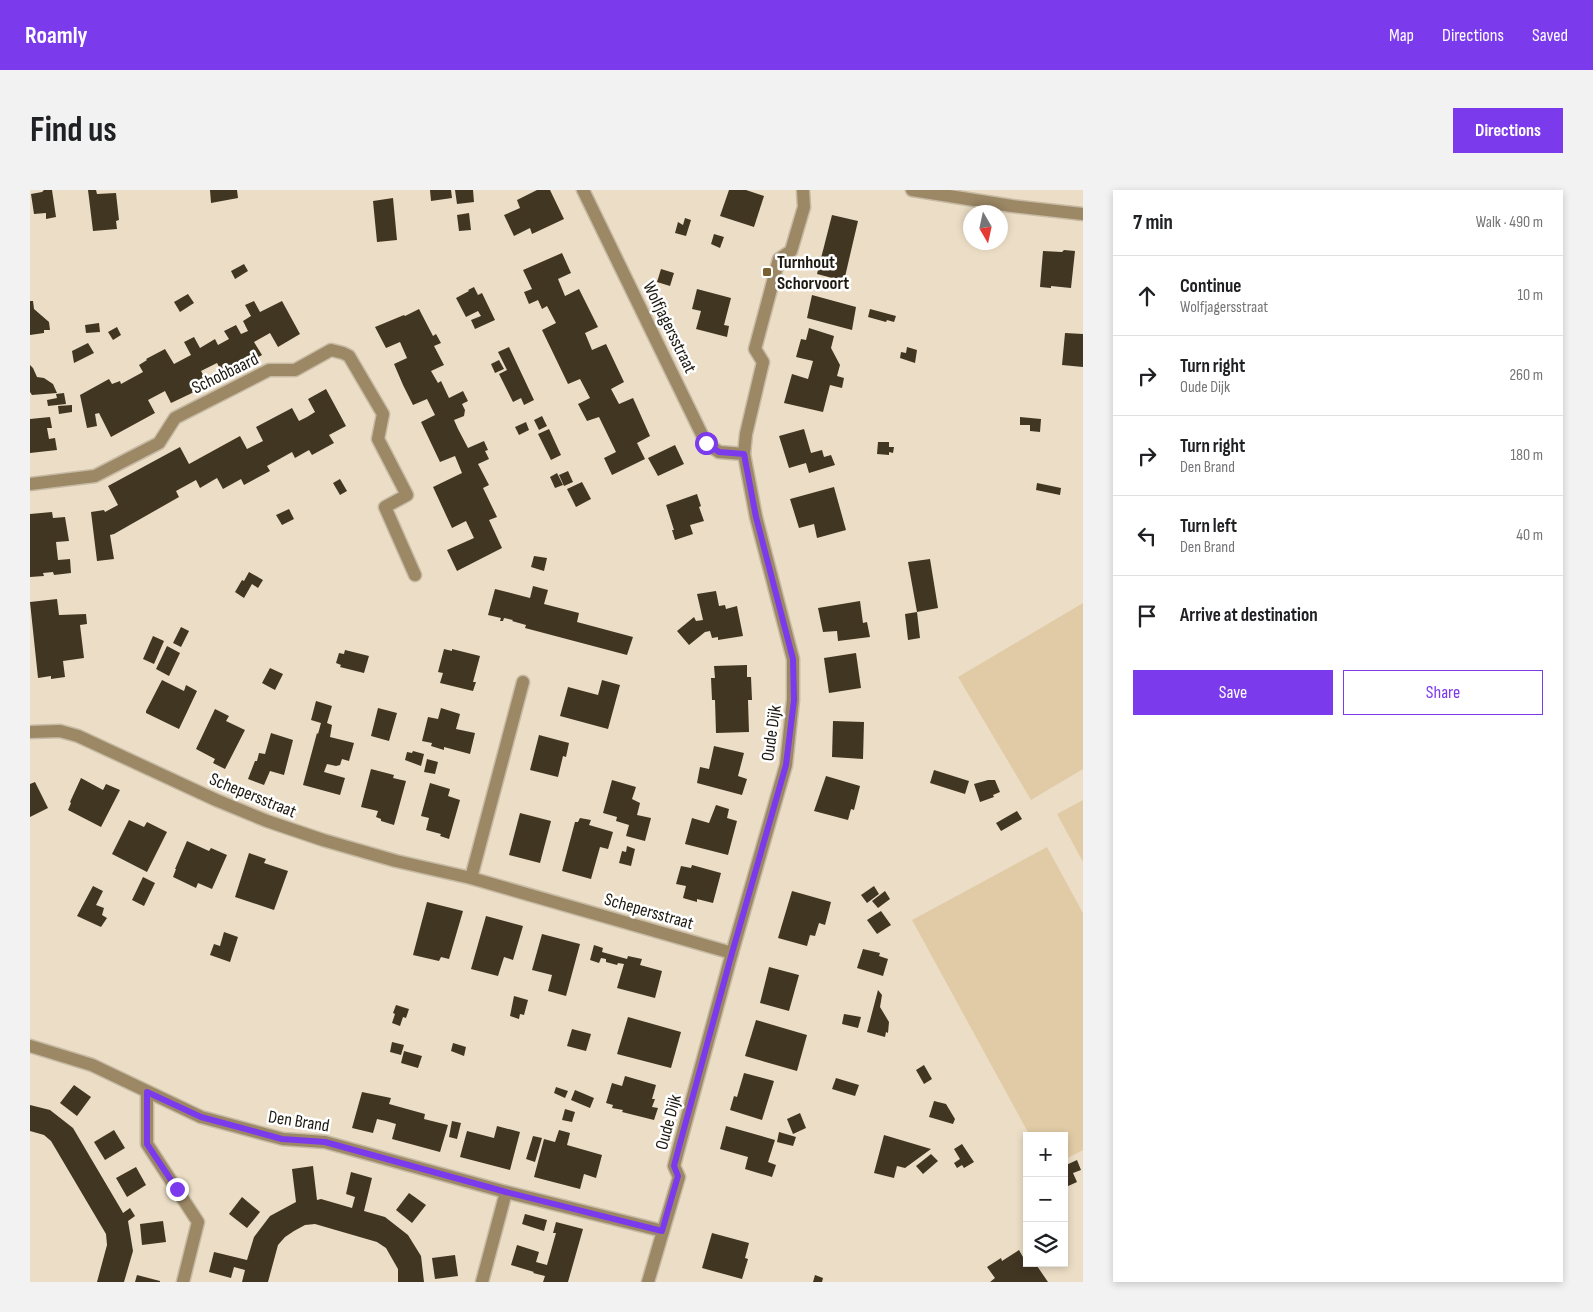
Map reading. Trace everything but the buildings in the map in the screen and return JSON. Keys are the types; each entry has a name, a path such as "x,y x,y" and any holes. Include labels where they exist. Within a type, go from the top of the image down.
{"street":[{"name":"Wolfjagersstraat","path":"584,190 706,443 719,452 744,454"},
{"name":"Oude Dijk","path":"648,1282 678,1176 674,1166 679,1147 786,765 794,700 793,659 756,517 744,454 746,434 763,362 755,349 779,259 790,251 804,207 803,190"},
{"path":"912,190 1012,206 1083,214"},
{"name":"Schobbaard","path":"30,484 95,476 159,443 175,418 269,370 295,370 331,350 349,356 383,414 378,439 407,495 385,507 415,575"},
{"path":"471,878 523,682"},
{"name":"Schepersstraat","path":"30,732 60,731 78,736 216,800 267,821 323,840 396,861 471,878 732,953"},
{"name":"Den Brand","path":"30,1046 92,1065 201,1117 282,1139 325,1142 506,1192 662,1231"},
{"path":"147,1092 147,1144 198,1222 183,1282"},
{"path":"482,1282 506,1192"}],"shaded area":[{"path":"1083,603 1083,769 1031,800 958,677"},
{"path":"1083,800 1083,862 1057,814"},
{"path":"1047,847 1083,913 1083,1150 1068,1158 1068,1132 1028,1132 912,920"}],"place":[{"name":"Turnhout Schorvoort","path":"767,272"}],"route":[{"path":"177,1189 147,1144 147,1092 201,1117 282,1139 325,1142 506,1192 662,1231 678,1176 674,1166 679,1147 786,765 794,700 793,659 756,517 744,454 719,452 706,443"}]}
